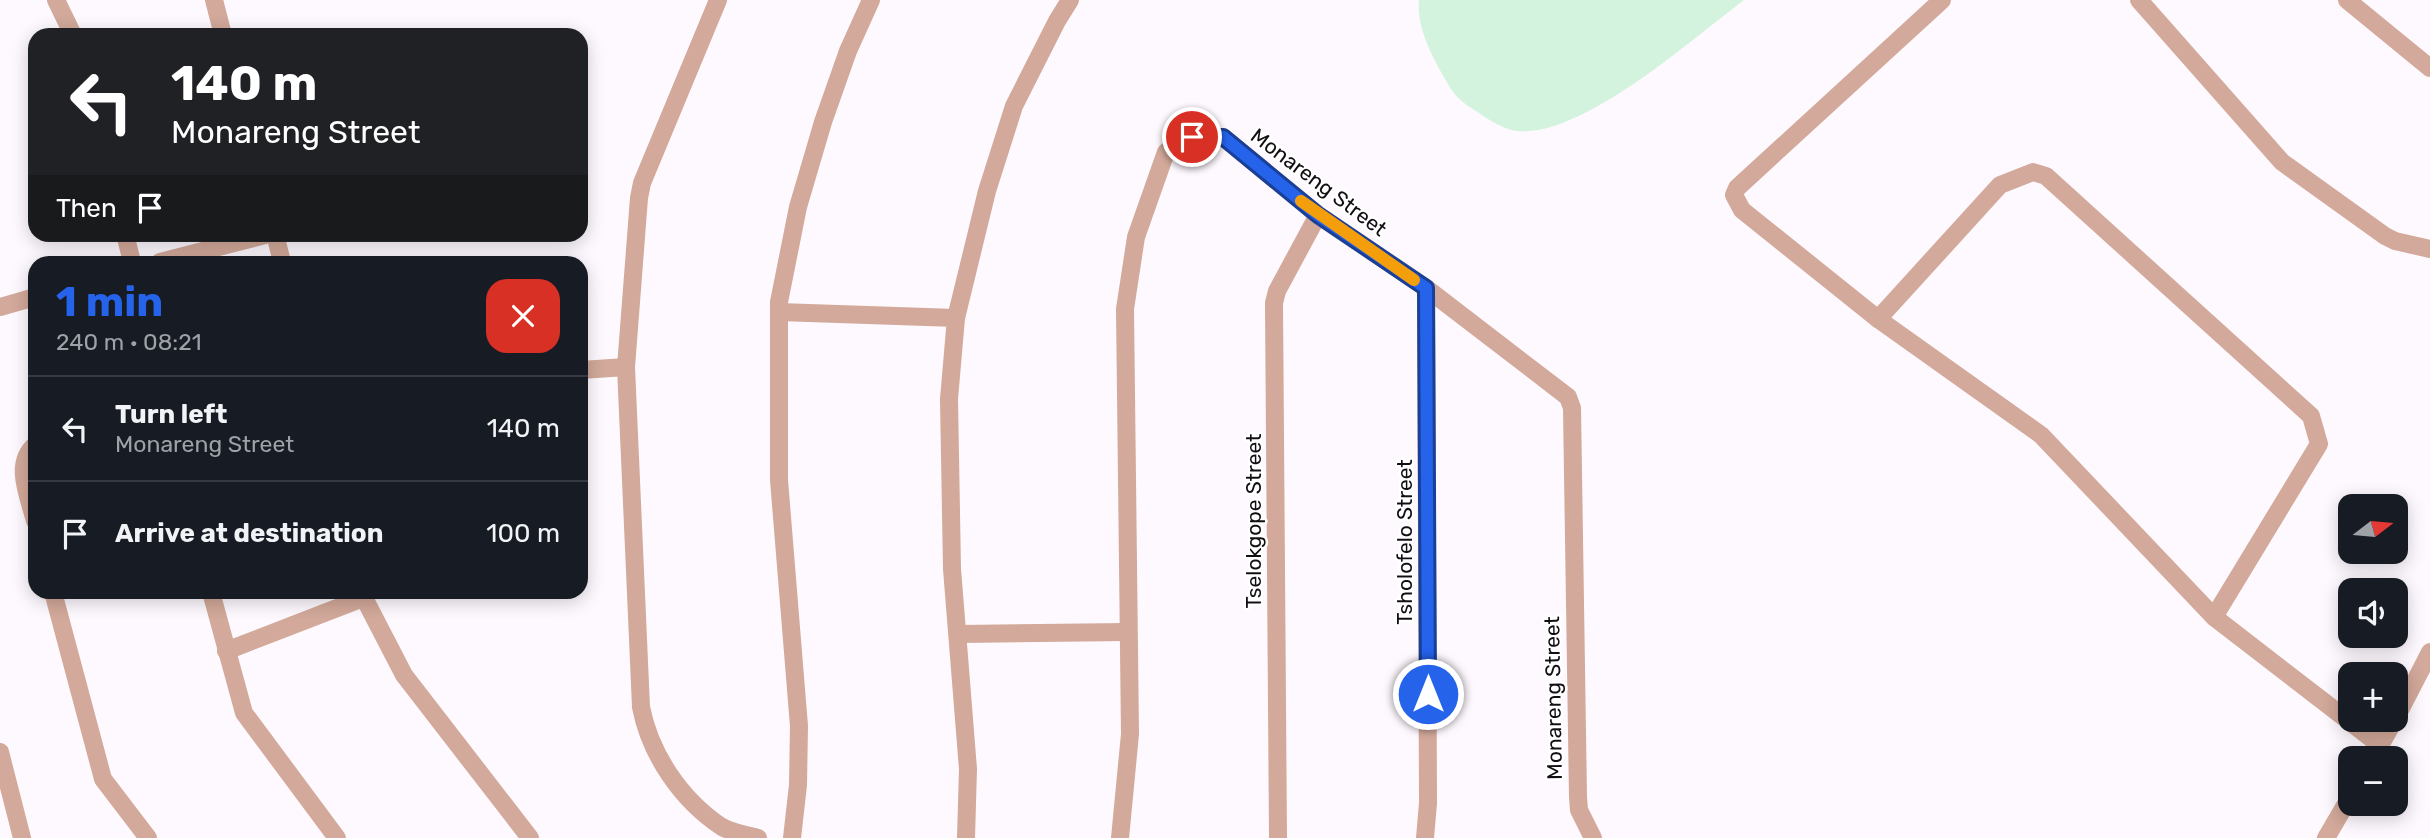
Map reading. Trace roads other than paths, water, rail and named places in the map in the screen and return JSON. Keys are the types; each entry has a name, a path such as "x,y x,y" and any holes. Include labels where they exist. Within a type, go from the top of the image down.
{"street":[{"path":"56,0 70,28"},
{"path":"214,0 221,28"},
{"path":"718,0 642,183 637,214 626,367 641,707 646,731 668,773 695,804 722,827 758,838"},
{"path":"792,838 798,785 799,726 781,530 779,312 798,207 812,159 848,51 871,0"},
{"path":"965,838 968,769 952,569 949,399 956,318 987,191 1014,106 1070,0"},
{"path":"1941,0 1737,188 1734,195 1742,210 1878,319 2041,435 2214,617 2370,746"},
{"path":"2139,0 2264,142 2297,175 2390,239 2430,249"},
{"path":"2347,0 2430,68"},
{"name":"Monareng Street","path":"1120,838 1130,734 1125,309 1136,237 1166,152 1179,141 1192,137 1223,137 1318,215 1426,288 1568,397 1572,408 1578,797 1584,824 1593,838"},
{"path":"1878,319 2000,185 2033,172 2046,176 2311,416 2315,424 2319,444 2214,617"},
{"name":"Tselokgope Street","path":"1278,838 1274,303 1277,291 1318,215"},
{"path":"183,256 238,242"},
{"name":"Tsholofelo Street","path":"1425,838 1428,803 1426,288"},
{"path":"0,307 28,300"},
{"path":"779,312 956,318"},
{"path":"588,370 626,367"},
{"path":"28,455 23,470 28,491"},
{"path":"55,599 103,779 148,838"},
{"path":"213,599 239,704 337,838"},
{"path":"226,651 352,599"},
{"path":"364,599 404,675 530,838"},
{"path":"959,634 1128,632"},
{"path":"2408,693 2430,652"},
{"path":"0,752 7,816 22,838"},
{"path":"2326,838 2339,816"}]}
